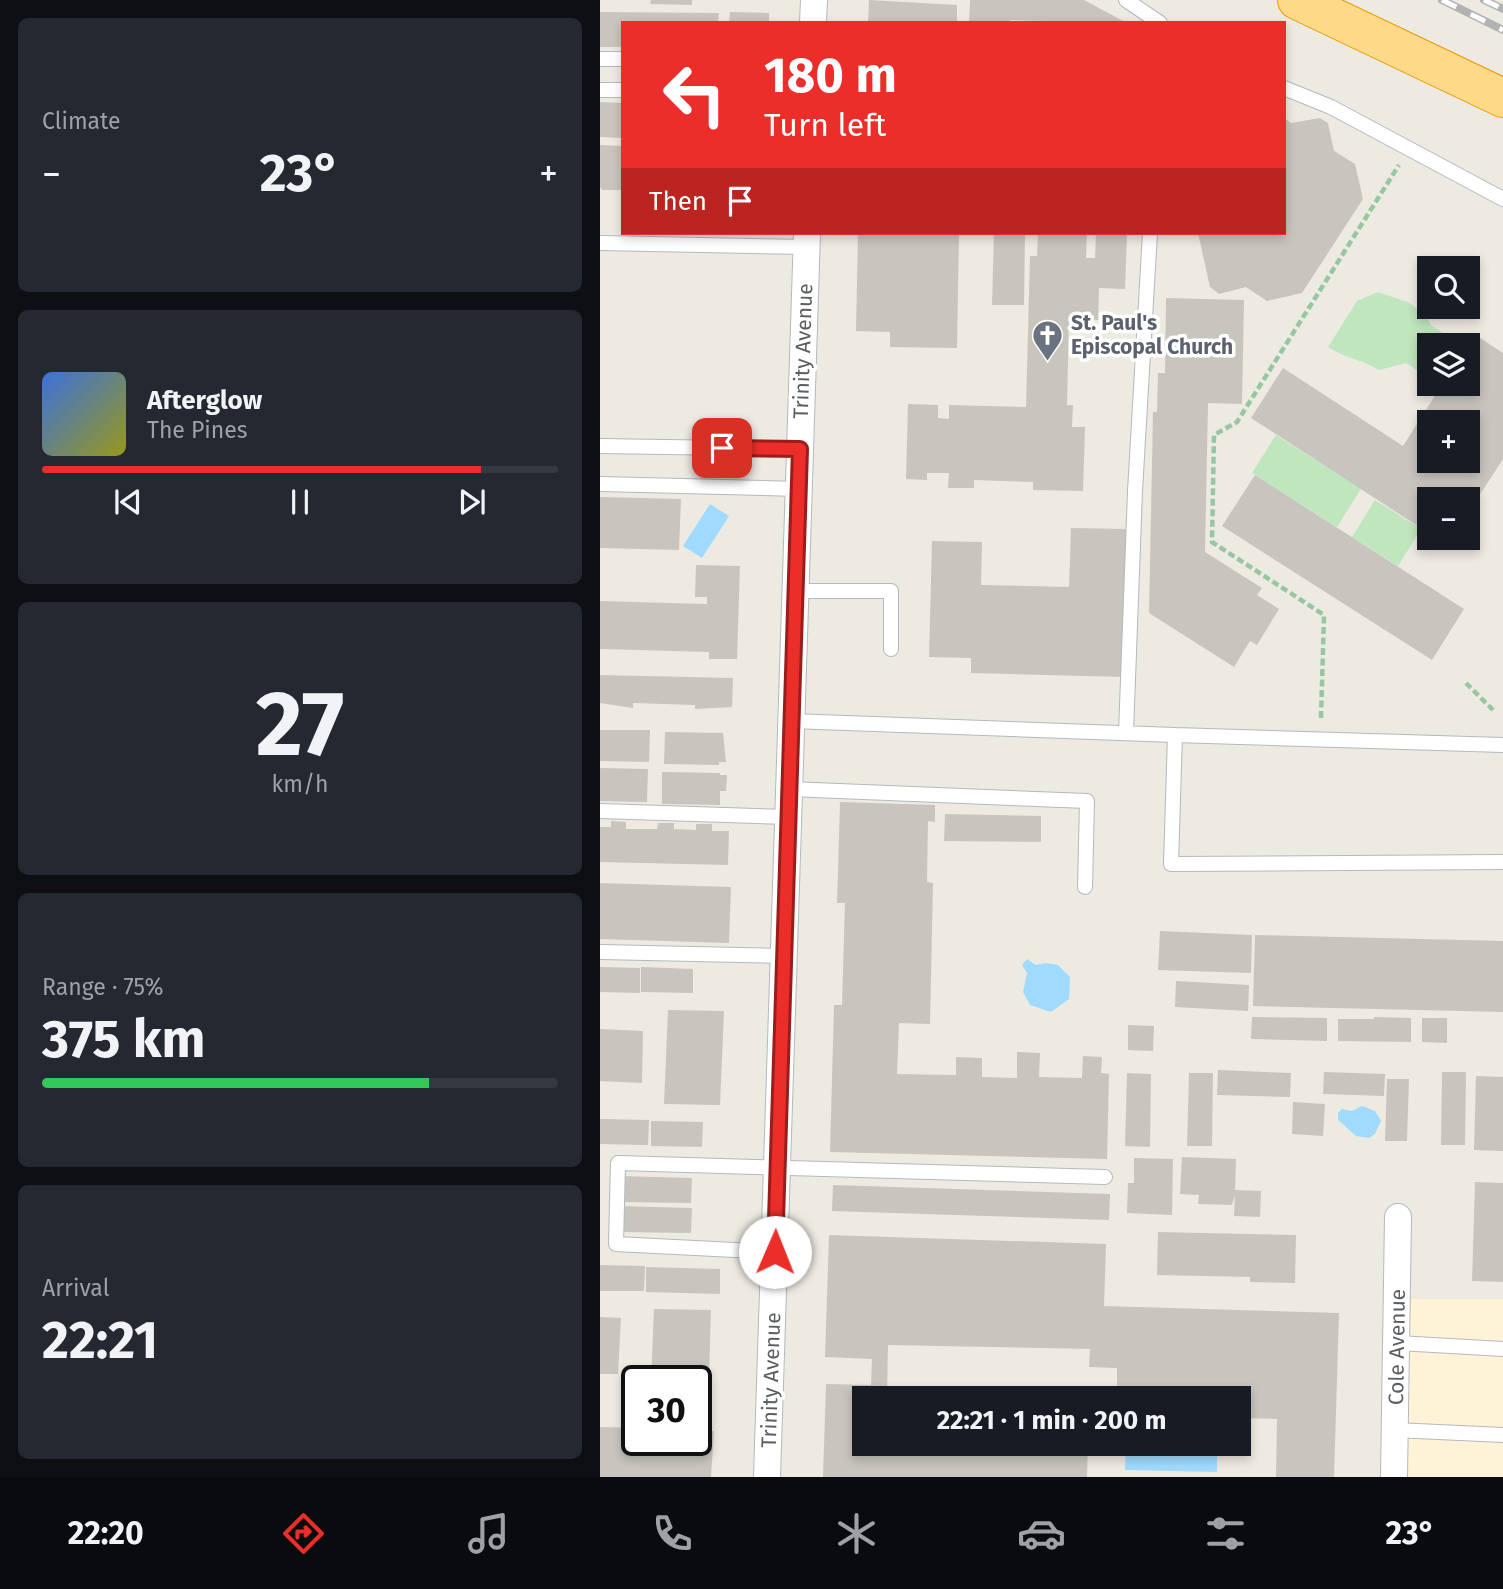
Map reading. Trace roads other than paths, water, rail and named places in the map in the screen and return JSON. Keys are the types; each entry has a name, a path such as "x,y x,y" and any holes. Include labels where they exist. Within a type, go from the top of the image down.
{"highway":[{"path":"1297,0 1503,98"}],"street":[{"path":"813,21 814,0"},
{"name":"Trinity Avenue","path":"767,1477 807,240"},
{"name":"Cole Avenue","path":"1394,1477 1398,1217"}],"lane":[{"path":"1126,0 1157,21"},
{"path":"600,59 621,60"},
{"path":"1286,89 1331,107 1503,199"},
{"path":"600,90 621,90"},
{"path":"1126,733 1135,491 1150,235"},
{"path":"600,243 807,240"},
{"path":"600,446 800,449"},
{"path":"600,484 799,489"},
{"path":"796,591 890,591 890,649"},
{"path":"791,721 1503,745"},
{"path":"1175,735 1171,864 1503,862"},
{"path":"789,789 1087,801 1085,887"},
{"path":"600,811 788,817"},
{"path":"600,952 784,956"},
{"path":"775,1252 616,1244 618,1163 1105,1177"},
{"path":"1398,1343 1503,1349"},
{"path":"1395,1430 1503,1435"}],"water":[{"path":"710,504 729,516 702,558 683,546"},
{"path":"1027,959 1036,965 1058,965 1070,977 1069,999 1051,1012 1030,1005 1023,992 1027,973 1022,965"},
{"path":"1362,1106 1375,1111 1381,1121 1375,1134 1369,1138 1356,1136 1338,1120 1338,1113 1342,1109 1352,1111"},
{"path":"1126,1456 1217,1456 1217,1472 1125,1470"}],"railway":[{"path":"1442,0 1503,30"},
{"path":"1484,0 1503,9"}],"place":[{"name":"St. Paul's Episcopal Church","path":"1048,362"}]}
